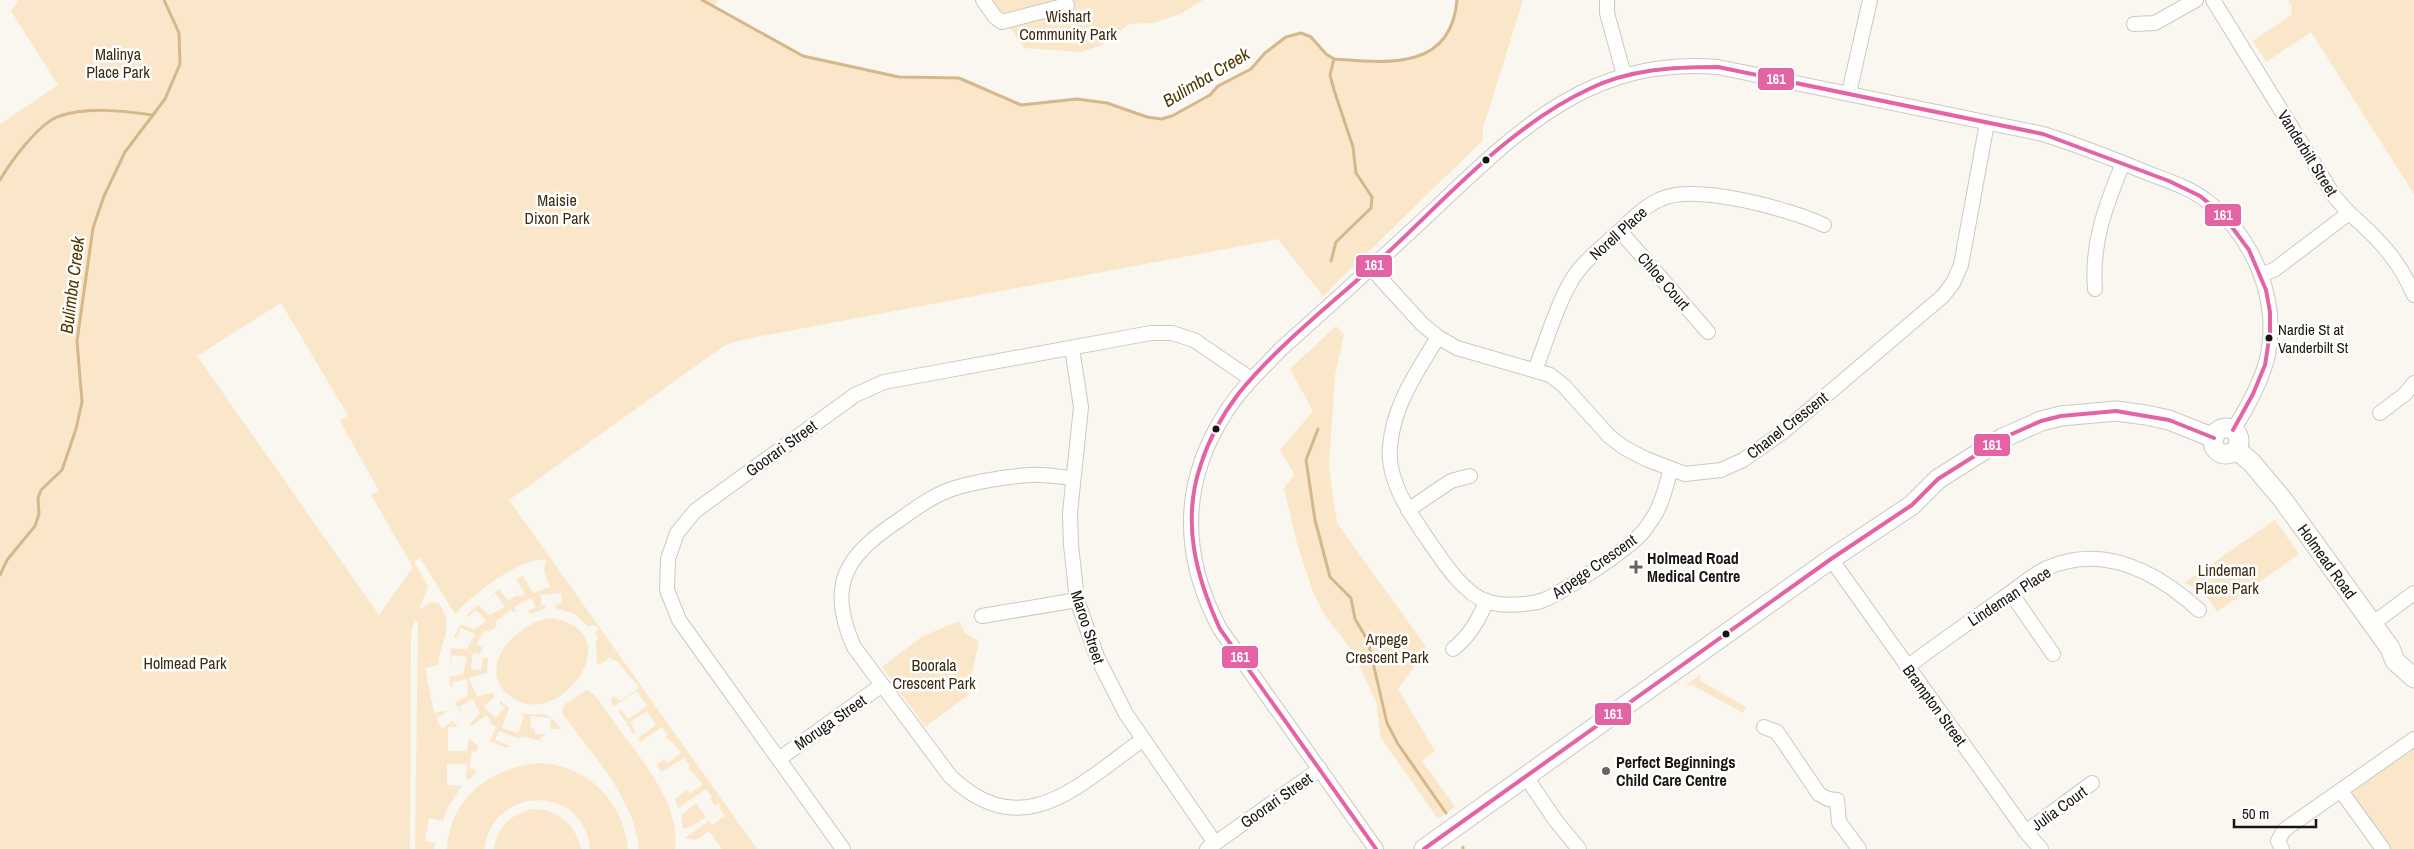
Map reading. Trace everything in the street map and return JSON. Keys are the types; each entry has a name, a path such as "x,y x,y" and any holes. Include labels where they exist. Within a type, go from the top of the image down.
{"street":[{"path":"983,0 995,17 1002,22 1068,5"},
{"path":"1607,0 1607,13 1624,74"},
{"path":"1849,93 1870,0"},
{"path":"2134,24 2155,23 2196,0"},
{"name":"Vanderbilt Street","path":"2213,0 2334,196 2349,213 2274,270 2262,274"},
{"path":"1376,849 1220,629 1205,600 1194,566 1190,531 1199,470 1212,438 1226,412 1251,379 1529,124 1568,98 1624,74 1664,68 1709,66 2043,134 2186,188 2207,201 2229,221 2248,248 2262,274 2270,314 2267,356 2255,389 2233,430"},
{"name":"Chanel Crescent","path":"1371,268 1422,324 1438,337 1457,348 1550,375 1564,386 1609,436 1623,447 1686,474 1722,470 1743,460 1784,432 1943,296 1953,283 1961,266 1987,123"},
{"path":"2095,288 2094,252 2099,228 2123,163"},
{"name":"Norell Place","path":"1535,370 1575,274 1647,207 1662,198 1682,194 1704,193 1802,215 1824,225"},
{"path":"2349,213 2367,228 2398,263 2414,296"},
{"name":"Chloe Court","path":"1620,231 1708,332"},
{"name":"Goorari Street","path":"844,849 679,620 667,590 668,559 677,533 694,511 855,395 884,382 1151,333 1172,332 1194,340 1251,379"},
{"name":"Arpege Crescent","path":"1438,337 1403,396 1393,422 1390,449 1394,477 1408,510 1450,572 1466,587 1487,602 1513,605 1538,602 1556,595 1638,538 1654,517 1671,469"},
{"name":"Maroo Street","path":"1072,348 1081,407 1072,478 1071,545 1077,600 1087,633 1109,684 1142,740 1211,846"},
{"path":"2380,413 2405,394 2414,383"},
{"path":"1424,849 1830,559 1919,499 1938,479 2003,438 2041,421 2079,413 2135,413 2169,420 2214,438"},
{"path":"2221,429 2233,430 2238,437 2236,449 2230,453 2222,453 2215,446 2214,438 2221,429"},
{"name":"Holmead Road","path":"2236,449 2252,463 2283,500 2390,648 2395,661 2414,678"},
{"path":"1072,478 1031,475 956,488 932,497 876,535 857,554 846,572 841,591 840,608 854,647 882,685 950,776 966,793 984,802 1002,808 1024,808 1044,804 1066,795 1142,740"},
{"path":"1408,510 1451,481 1470,476"},
{"name":"Brampton Street","path":"1830,559 2026,832 2041,849"},
{"name":"Lindeman Place","path":"1907,667 2048,568 2074,560 2092,559 2118,562 2141,569 2163,582 2199,610"},
{"path":"2011,593 2053,654"},
{"path":"2372,624 2414,593"},
{"path":"982,616 1077,600"},
{"path":"1453,649 1464,640 1475,626 1487,602"},
{"name":"Moruga Street","path":"779,758 882,685"},
{"path":"1764,727 1777,732 1812,782 1833,793 1846,810 1846,829 1859,849"},
{"path":"2282,849 2278,841 2284,830 2414,739"},
{"name":"Goorari Street","path":"1211,846 1320,768"},
{"path":"1526,777 1556,821 1579,849"},
{"name":"Julia Court","path":"2026,832 2092,784"},
{"path":"2341,791 2383,849"}],"green space":[{"path":"19,0 719,0 712,7 803,56 899,77 959,78 1021,105 1077,99 1107,103 1147,117 1161,119 1172,116 1210,95 1218,86 1251,69 1265,53 1286,37 1301,33 1311,37 1326,54 1334,59 1395,61 1413,58 1429,51 1443,40 1452,23 1457,0 1523,0 1483,128 1483,140 1323,296 1278,239 746,339 725,345 509,500 757,849 722,849 709,831 696,840 685,838 709,821 712,825 725,816 719,807 721,806 719,803 715,806 710,799 712,797 706,789 678,808 675,799 687,790 690,794 703,784 688,768 690,766 684,758 661,772 657,765 664,759 667,763 681,753 665,737 668,735 662,727 640,742 638,738 656,725 647,711 630,722 636,732 634,734 619,712 620,708 628,719 647,706 637,691 614,706 610,700 613,696 620,701 640,688 616,660 613,661 610,657 601,664 597,664 596,641 598,638 595,632 599,629 591,625 589,627 575,614 555,608 556,604 562,603 561,593 541,595 541,605 545,605 546,608 531,614 528,611 536,607 531,598 514,607 516,612 514,613 511,610 495,622 497,626 489,632 485,630 477,644 483,648 480,654 473,653 471,669 481,670 483,657 488,658 487,673 469,678 477,697 493,692 494,697 484,706 495,718 505,708 502,704 500,706 500,701 509,708 502,728 518,733 524,716 521,715 522,713 544,714 551,718 531,716 530,728 535,729 535,734 545,734 540,737 541,741 521,736 520,739 499,731 495,740 510,746 507,748 490,741 496,727 489,722 491,720 486,715 472,726 470,724 480,713 473,699 459,707 465,717 455,703 468,695 467,679 452,682 453,688 450,685 449,677 463,674 467,657 452,655 450,667 451,648 467,649 475,634 461,628 456,639 454,637 460,625 473,630 487,621 476,610 467,618 468,614 478,605 490,615 505,607 496,594 487,601 499,589 508,600 525,594 516,579 523,576 533,593 550,587 544,571 546,560 536,560 510,571 472,597 455,614 420,558 414,562 428,586 419,610 431,602 439,603 444,612 447,627 438,665 425,668 434,713 448,710 436,719 442,728 453,721 458,727 448,727 448,751 467,751 469,738 478,746 476,752 472,751 469,768 477,771 469,780 466,779 467,764 447,764 447,785 462,786 447,808 443,821 429,818 425,841 435,843 434,849 415,849 418,622 414,620 411,636 410,849 0,849 0,124 58,85 11,11","holes":["281,303 348,415 340,421 379,491 371,495 413,567 379,615 197,356"]},
{"name":"Wishart Community Park","path":"991,0 1203,0 1180,14 1153,23 1129,24 1102,45 1081,52 1024,48"},
{"path":"2288,0 2414,0 2414,194 2311,32 2266,62 2253,41 2291,15 2292,7"},
{"name":"Arpege Crescent Park","path":"1336,326 1344,334 1335,375 1329,467 1337,523 1427,648 1398,689 1435,751 1422,761 1455,807 1438,819 1381,738 1376,702 1353,652 1323,612 1313,592 1296,540 1284,488 1295,475 1280,450 1313,411 1290,369"},
{"name":"Lindeman Place Park","path":"2275,520 2299,554 2217,612 2202,590 2184,583"},
{"path":"551,618 574,626 586,640 587,657 581,674 569,689 553,700 534,704 516,700 503,689 497,677 497,664 502,651 523,629"},
{"name":"Boorala Crescent Park","path":"959,621 965,633 979,641 967,696 925,727 882,667 923,636"},
{"path":"1701,674 1699,680 1746,707 1743,713 1692,685 1685,686"},
{"path":"587,690 602,704 656,781 672,814 675,849 639,849 629,812 620,794 610,777 563,714 562,709 565,704"},
{"path":"551,718 555,722 561,729 550,729"},
{"path":"2414,745 2414,849 2390,849 2351,792"},
{"path":"542,763 559,766 575,772 601,790 619,816 625,832 628,849 590,849 584,828 573,812 557,803 538,800 520,803 504,812 491,828 484,849 447,849 450,830 456,814 465,800 477,788 506,770"},
{"path":"696,803 706,817 692,826 683,829 681,815"},
{"path":"532,809 558,815 575,832 581,849 494,849 498,834 506,823 518,814"}],"waterway":[{"name":"Bulimba Creek","path":"0,575 7,560 35,526 39,514 38,498 41,490 62,470 76,429 82,402 77,341 93,228 104,196 125,152 165,99 180,64 179,33 164,0"},
{"name":"Bulimba Creek","path":"702,0 803,56 899,77 959,78 1021,105 1077,99 1107,103 1147,117 1161,119 1172,116 1210,95 1218,86 1251,69 1265,53 1286,37 1301,33 1311,37 1326,54 1334,59 1395,61 1413,58 1429,51 1443,40 1452,23 1457,0"},
{"path":"1331,261 1336,242 1371,208 1372,197 1356,173 1353,147 1330,75 1334,59"},
{"path":"0,180 33,136 57,117 92,110 153,115"},
{"path":"1318,429 1306,460 1315,520 1330,577 1351,598 1355,619 1368,641 1387,723 1398,744 1446,813"}],"transit line":[{"name":"161","path":"1376,849 1220,629 1204,589 1194,548 1192,507 1195,485 1204,455 1227,409 1272,357 1505,144 1531,123 1589,89 1620,77 1652,70 1718,67 2043,134 2169,181 2200,196 2223,215 2249,250 2266,290 2270,312 2270,333 2265,365 2253,394 2233,430"},
{"name":"161","path":"1424,849 1831,559 1912,505 1938,479 2003,438 2041,421 2061,416 2116,411 2169,420 2214,438"}],"place":[{"name":"Nardie St at Vanderbilt St","path":"2269,338"},
{"name":"Holmead Road Medical Centre","path":"1636,567"},
{"name":"Perfect Beginnings Child Care Centre","path":"1606,771"}],"park label":[{"name":"Malinya Place Park","path":"118,63"},
{"name":"Maisie Dixon Park","path":"557,209"},
{"name":"Holmead Park","path":"185,663"}]}
